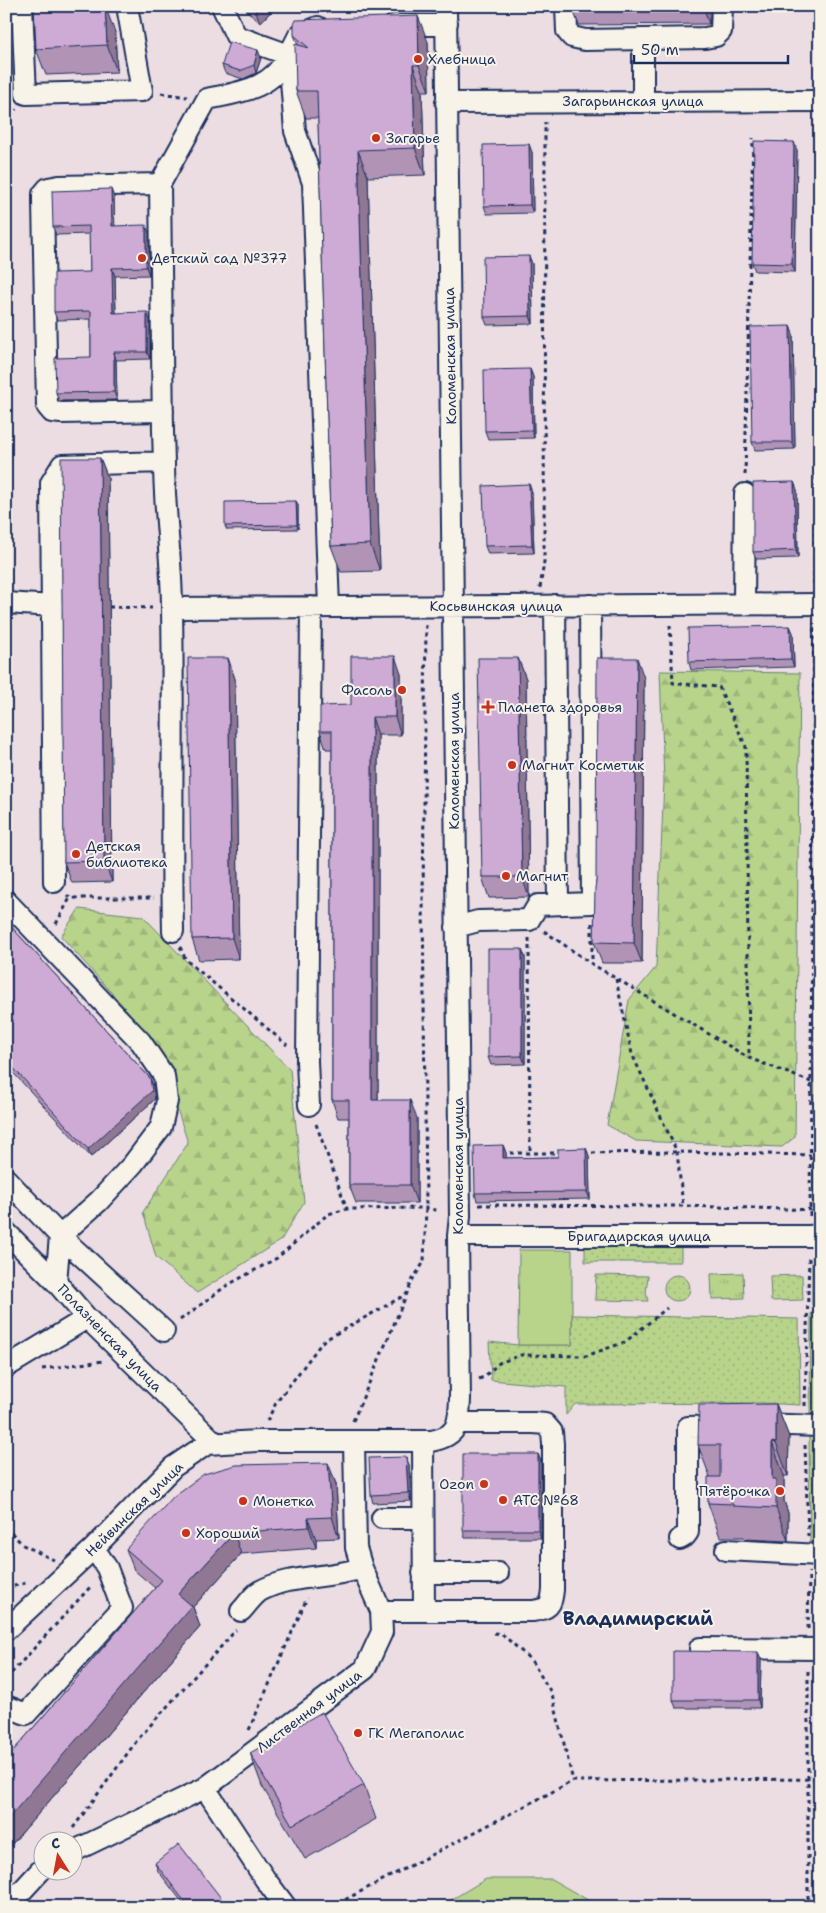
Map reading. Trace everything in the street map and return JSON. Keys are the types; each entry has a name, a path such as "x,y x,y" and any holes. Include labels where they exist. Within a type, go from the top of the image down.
{"street":[{"path":"22,6 26,94 142,91 127,6"},
{"path":"222,6 236,36 289,55"},
{"path":"566,6 567,31 572,37 585,40 705,38 716,36 721,31 722,6"},
{"path":"373,24 434,25 446,14"},
{"name":"Коломенская улица","path":"446,14 459,1226 460,1416 458,1423"},
{"path":"173,931 172,608 169,537 164,500 160,184 207,99 248,90 269,79 283,68 299,36 321,25 339,24"},
{"path":"643,39 643,101"},
{"path":"289,55 295,131 313,183 320,607 307,1061 309,1104"},
{"name":"Загарьинская улица","path":"446,103 820,101"},
{"path":"160,184 59,186 48,188 43,194 43,211 47,406 52,412 61,413 163,411"},
{"path":"54,882 51,483 62,465 164,462"},
{"path":"744,604 745,494"},
{"path":"6,603 53,606"},
{"name":"Косьвинская улица","path":"172,608 669,604 816,605"},
{"path":"546,605 558,904"},
{"path":"456,928 478,921 529,920 538,905 592,903 590,605"},
{"path":"6,901 141,1042 164,1076 168,1101 161,1127 133,1164 99,1201 60,1236 56,1282"},
{"path":"6,1179 60,1236 164,1331"},
{"name":"Бригадирская улица","path":"459,1226 809,1236 815,1228"},
{"name":"Полазненская улица","path":"6,1232 56,1282 87,1318 214,1442"},
{"path":"6,1367 87,1318"},
{"path":"381,1611 424,1611 533,1611 547,1608 552,1602 553,1502 552,1432 545,1424 458,1423 455,1430 444,1438 424,1441 424,1611"},
{"path":"680,1539 688,1532 688,1427 761,1424 812,1426"},
{"name":"Лиственная улица","path":"82,1838 205,1788 365,1669 382,1632 381,1611 362,1568 356,1548 346,1440"},
{"name":"Нейвинская улица","path":"6,1630 94,1548 173,1467 207,1444 214,1442 256,1441 424,1441"},
{"path":"382,1518 423,1518"},
{"path":"6,1706 26,1714 122,1608 107,1568 94,1548"},
{"path":"726,1550 814,1554"},
{"path":"241,1610 259,1592 296,1579 345,1574 362,1568"},
{"path":"424,1573 498,1574"},
{"path":"700,1648 814,1649"},
{"path":"205,1788 265,1879 286,1907"},
{"path":"8,1907 32,1880"}],"path":[{"path":"142,91 207,99"},
{"path":"545,102 544,562 546,605"},
{"path":"745,494 753,138"},
{"path":"815,1228 810,1209 820,190"},
{"path":"669,604 673,684 719,687 746,747 749,1058"},
{"path":"346,1440 413,1279 424,1262 426,1208 423,896 426,606"},
{"path":"109,607 172,608"},
{"path":"54,882 70,898 172,898"},
{"path":"46,944 70,898"},
{"path":"592,903 592,964"},
{"path":"529,920 592,964 749,1058 811,1082"},
{"path":"529,920 530,1153"},
{"path":"173,931 186,960 307,1061"},
{"path":"616,978 632,1054 677,1152 683,1206"},
{"path":"309,1104 347,1209"},
{"path":"493,1152 569,1153"},
{"path":"579,1153 677,1152 811,1155"},
{"path":"164,1331 226,1286 277,1258 328,1214 347,1209 426,1208 459,1226 473,1205 683,1206 820,1210"},
{"path":"808,1907 807,1779 814,1649 809,1263"},
{"path":"256,1441 276,1403 323,1342 407,1294"},
{"path":"460,1386 484,1378 499,1363 521,1355 586,1356 625,1342 667,1308"},
{"path":"36,1370 127,1357"},
{"path":"6,1527 23,1545 72,1569"},
{"path":"6,1679 107,1568"},
{"path":"249,1731 316,1577"},
{"path":"79,1830 138,1739 242,1623 241,1610"},
{"path":"485,1632 502,1634 531,1660 552,1694 573,1781"},
{"path":"331,1907 573,1781 820,1779"}],"green space":[{"path":"817,657 820,658 820,1203 813,1203 816,971"},
{"path":"660,671 800,673 795,1137 782,1147 636,1141 607,1125 629,1000 656,967 664,781"},
{"path":"79,909 143,916 290,1070 304,1202 281,1240 197,1293 156,1257 143,1212 188,1143 156,1043 61,936"},
{"path":"681,1242 681,1262 585,1262 585,1243"},
{"path":"519,1250 572,1250 572,1345 518,1345"},
{"path":"812,1251 820,1252 820,1305 812,1305"},
{"path":"743,1273 744,1298 712,1299 711,1274"},
{"path":"596,1275 648,1276 646,1293 648,1301 595,1300"},
{"path":"677,1275 686,1279 690,1288 686,1297 677,1301 668,1297 664,1288 668,1279"},
{"path":"802,1275 803,1300 771,1301 770,1276"},
{"path":"811,1313 819,1313 818,1411 810,1414"},
{"path":"572,1315 799,1319 800,1405 761,1403 575,1404 566,1415 566,1387 491,1380 489,1342 518,1345 572,1345"},
{"path":"809,1435 818,1435 820,1542 810,1542"},
{"path":"486,1879 551,1879 600,1907 439,1907"}],"building":[{"path":"34,6 105,6 107,45 36,49"},
{"path":"573,6 704,6 704,9 573,10"},
{"path":"418,16 419,65 413,65 415,148 358,150 370,544 331,546 317,91 296,91 295,44 309,48 294,35 294,24 296,20"},
{"path":"229,42 258,50 254,65 240,71 222,65"},
{"path":"754,141 794,142 792,264 752,263"},
{"path":"529,144 530,205 484,206 483,145"},
{"path":"111,189 112,226 146,225 146,267 112,268 113,313 147,312 147,352 114,352 114,392 56,393 55,358 91,357 91,311 54,312 54,273 90,272 89,226 53,227 52,191"},
{"path":"529,256 530,316 484,317 483,257"},
{"path":"790,326 792,442 752,442 750,327"},
{"path":"530,369 532,430 485,431 484,370"},
{"path":"61,458 100,458 104,861 64,862"},
{"path":"794,482 796,550 753,552 753,483"},
{"path":"529,484 532,545 485,546 483,486"},
{"path":"296,501 297,525 225,526 225,502"},
{"path":"790,626 791,659 689,662 688,628"},
{"path":"351,656 395,656 395,717 372,717 372,1100 410,1100 410,1185 349,1185 349,1100 332,1100 332,731 320,731 320,706 351,705"},
{"path":"188,658 228,658 232,938 192,939"},
{"path":"478,658 518,658 522,877 482,877"},
{"path":"597,658 637,658 634,943 594,942"},
{"path":"6,921 150,1078 152,1091 88,1149 6,1060"},
{"path":"488,949 522,949 522,1056 488,1057"},
{"path":"503,1145 503,1158 558,1157 558,1149 586,1148 587,1192 475,1193 474,1146"},
{"path":"776,1404 776,1443 772,1442 772,1479 776,1479 776,1508 708,1503 708,1477 720,1477 720,1445 698,1445 699,1405"},
{"name":"АТС №68","path":"463,1454 538,1454 538,1530 463,1530"},
{"path":"406,1457 408,1493 371,1495 369,1458"},
{"path":"328,1463 332,1517 308,1518 309,1527 234,1533 178,1594 192,1606 6,1821 6,1757 162,1580 126,1549 174,1496 204,1474 236,1465"},
{"path":"673,1651 758,1652 758,1700 673,1700"},
{"path":"322,1712 364,1785 292,1825 250,1753"},
{"path":"179,1844 228,1907 189,1907 155,1863"}],"place":[{"name":"Хлебница","path":"418,59"},
{"name":"Загарье","path":"376,138"},
{"name":"Детский сад №377","path":"142,258"},
{"name":"Фасоль","path":"402,690"},
{"name":"Планета здоровья","path":"488,707"},
{"name":"Магнит Косметик","path":"512,765"},
{"name":"Детская библиотека","path":"76,854"},
{"name":"Магнит","path":"506,876"},
{"name":"Ozon","path":"484,1484"},
{"name":"Пятёрочка","path":"780,1491"},
{"name":"АТС №68","path":"503,1500"},
{"name":"Монетка","path":"243,1501"},
{"name":"Хороший","path":"186,1533"},
{"name":"ГК Мегаполис","path":"358,1733"}],"district":[{"name":"Владимирский","path":"638,1618"}]}
